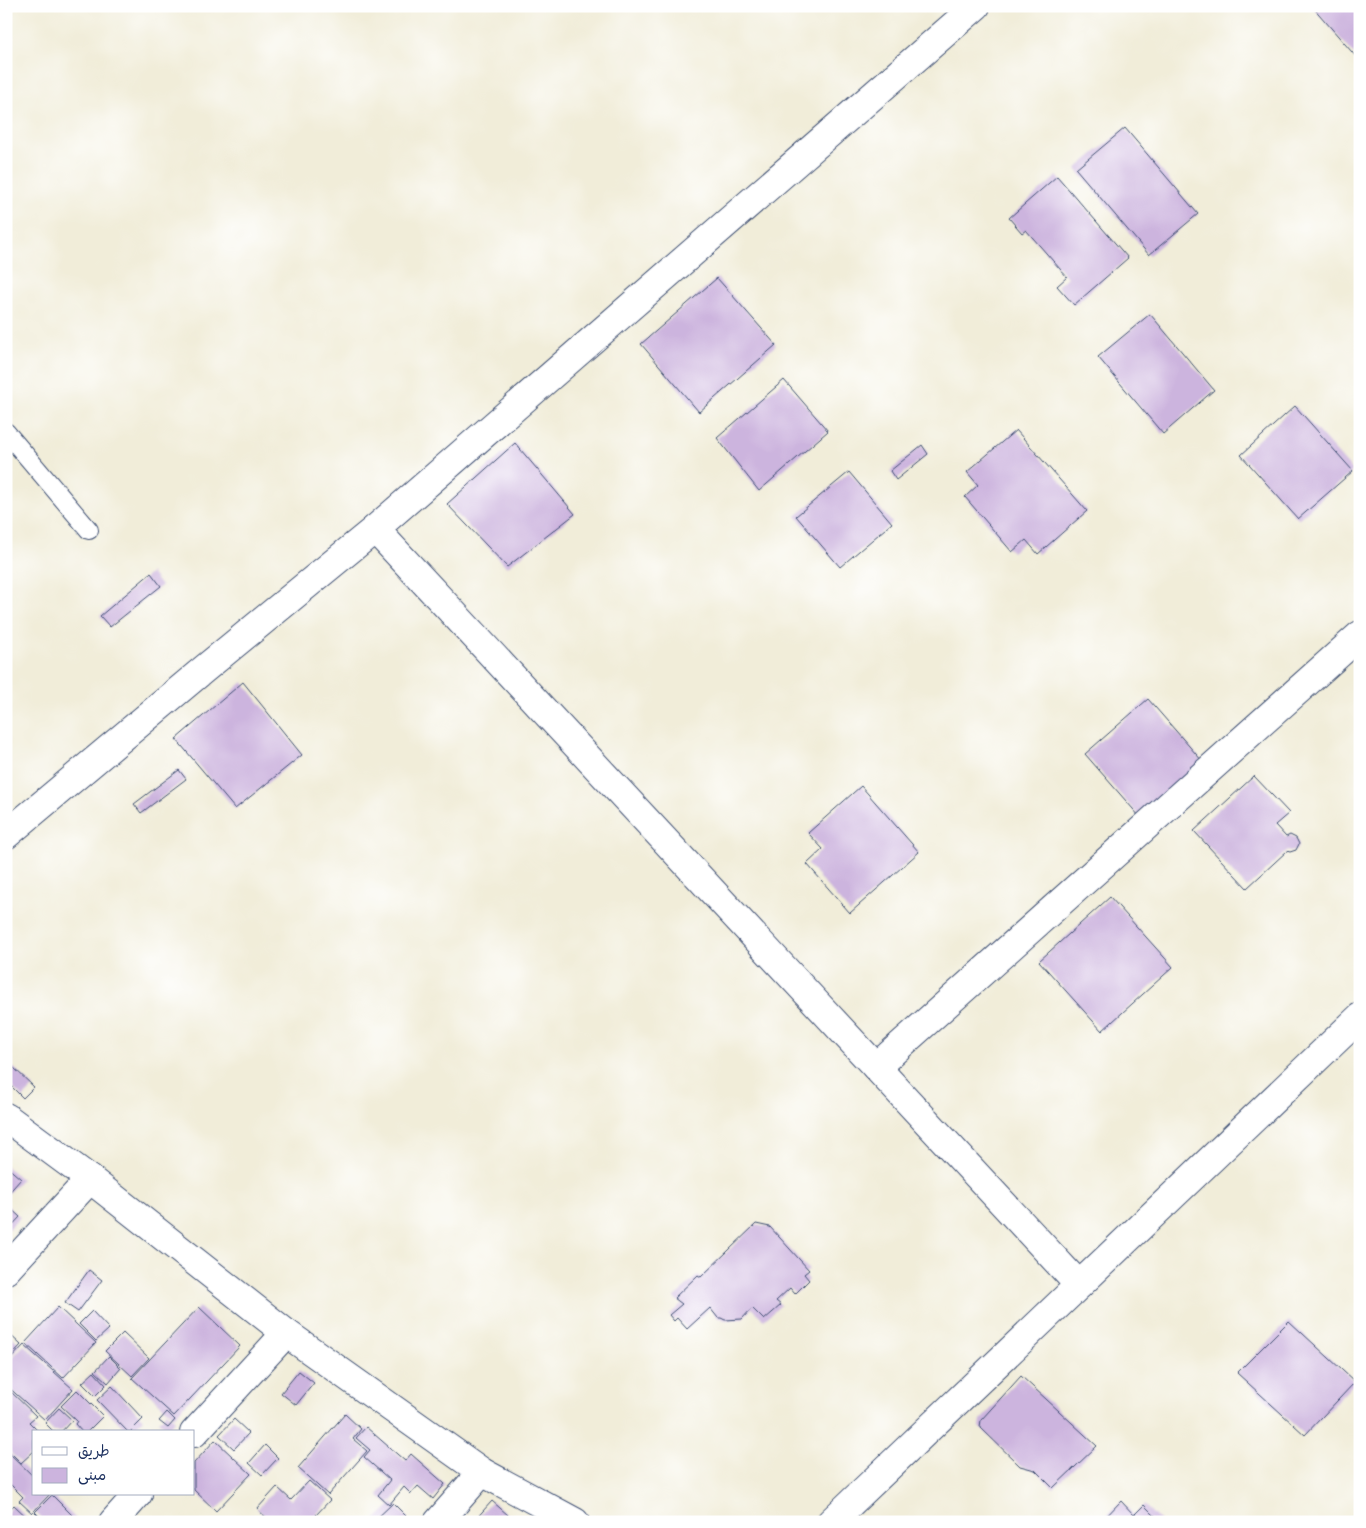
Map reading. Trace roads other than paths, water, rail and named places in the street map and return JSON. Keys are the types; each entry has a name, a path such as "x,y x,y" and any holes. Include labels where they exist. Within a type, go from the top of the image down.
{"street":[{"path":"6,836 203,670 375,529 976,6"},
{"path":"375,529 1079,1285"},
{"path":"876,1067 1360,635"},
{"path":"831,1522 1360,1017"},
{"path":"6,1117 90,1179 286,1333 482,1472 576,1522"},
{"path":"6,1270 90,1179"},
{"path":"195,1433 286,1333"},
{"path":"438,1522 482,1472"},
{"path":"113,1522 136,1496"}],"lane":[{"path":"6,432 89,530"}]}
